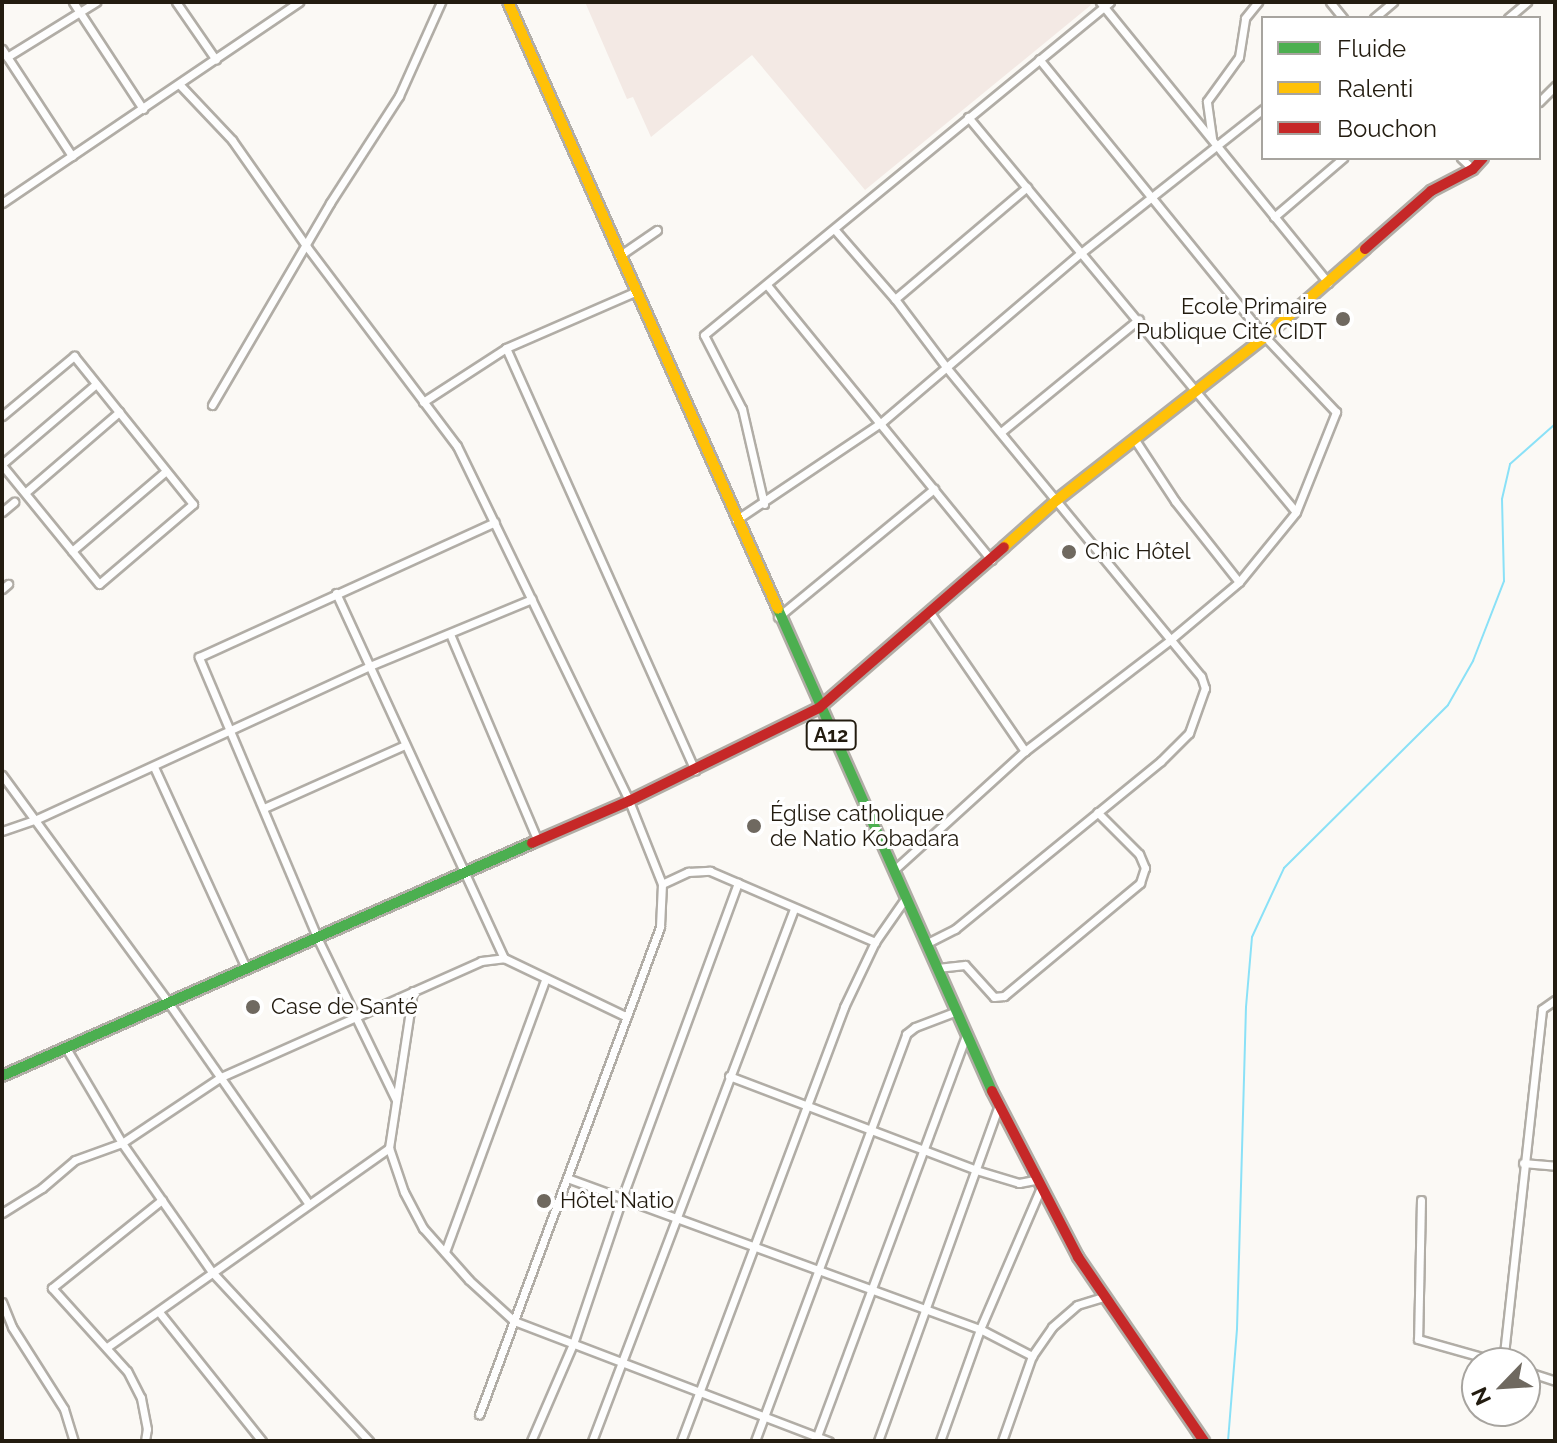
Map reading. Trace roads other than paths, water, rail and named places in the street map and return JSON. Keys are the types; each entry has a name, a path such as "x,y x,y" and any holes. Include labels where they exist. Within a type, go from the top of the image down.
{"street":[{"path":"73,2 143,109"},
{"path":"72,156 4,53 96,2"},
{"path":"176,2 216,60"},
{"path":"282,2 287,10"},
{"path":"2,203 299,2"},
{"path":"212,405 330,203 399,96 441,2"},
{"name":"A12","path":"508,2 778,617 999,1107 1037,1185 1103,1297 1204,1441"},
{"path":"1215,143 1207,101 1239,57 1245,18 1258,2"},
{"path":"1376,16 1393,2"},
{"path":"1510,16 1527,2"},
{"path":"764,504 742,409 704,335 835,230 1105,4 1328,283"},
{"path":"894,870 1025,751 1170,640 1239,582 1296,512 1336,412 1265,337 1039,59"},
{"path":"180,85 232,140 307,247 457,446 629,801 662,884 660,927 479,1415"},
{"path":"736,520 882,422 1082,252 1153,198 1215,143 1261,110"},
{"path":"968,117 1139,319 1195,393 1296,512"},
{"path":"1274,217 1341,160"},
{"path":"1463,160 1473,169"},
{"path":"2,1076 629,801 819,708 1057,500 1265,337 1431,191 1473,169 1481,160"},
{"path":"895,299 1027,187"},
{"path":"619,256 657,230"},
{"path":"835,230 895,299 946,367 1201,676 1205,688 1199,714 1189,733 1161,761 955,929 926,944"},
{"path":"767,285 882,422 991,560"},
{"path":"423,402 506,348 635,292"},
{"path":"1001,432 1139,319"},
{"path":"506,348 695,771"},
{"path":"2,416 74,356 193,504 99,584 2,464 96,384"},
{"path":"26,492 119,412"},
{"path":"1135,440 1175,501 1239,582"},
{"path":"72,551 166,471"},
{"path":"778,617 934,489"},
{"path":"2,512 14,502"},
{"path":"396,1100 317,937 199,657 495,522"},
{"path":"336,593 504,958"},
{"path":"2,831 37,819 154,767 370,666 532,599"},
{"path":"929,611 1025,751"},
{"path":"450,634 538,841"},
{"path":"264,808 405,745"},
{"path":"154,767 246,968"},
{"path":"2,775 168,1002 309,1204"},
{"path":"937,968 965,965 994,997 1004,996 1140,883 1145,868 1139,854 1097,812"},
{"path":"662,884 688,872 710,871 875,942"},
{"path":"531,1441 573,1344 622,1198 738,883"},
{"path":"681,1441 844,1007 875,942 905,899"},
{"path":"592,1441 794,909"},
{"path":"2,1213 42,1188 75,1160 122,1143 221,1077 481,961 504,958 627,1017"},
{"path":"445,1252 545,980"},
{"path":"413,991 389,1148 404,1192 423,1228 445,1252 514,1321 764,1416 816,1439 829,1441"},
{"path":"1421,1200 1418,1339 1503,1363 1542,1009 1555,1000"},
{"path":"755,1441 906,1034 915,1027 957,1011"},
{"path":"816,1439 967,1034"},
{"path":"66,1048 122,1143 212,1272 369,1441"},
{"path":"729,1076 976,1170 1037,1185 940,1441"},
{"path":"878,1441 999,1107"},
{"path":"107,1347 389,1148"},
{"path":"1523,1163 1555,1166"},
{"path":"567,1178 980,1329 1032,1356"},
{"path":"145,1441 147,1429 141,1398 127,1371 52,1288 162,1200"},
{"path":"1002,1441 1032,1356 1052,1327 1077,1305 1103,1297"},
{"path":"2,1302 12,1327 64,1409 74,1441"},
{"path":"159,1312 262,1441"}],"waterway":[{"path":"1228,1441 1237,1329 1246,1007 1252,937 1284,868 1448,705 1473,661 1504,581 1502,499 1510,464 1555,424"}],"place":[{"name":"Ecole Primaire Publique Cité CIDT","path":"1343,319"},
{"name":"Chic Hôtel","path":"1069,552"},
{"name":"Église catholique de Natio Kobadara","path":"754,826"},
{"name":"Case de Santé","path":"253,1007"},
{"name":"Hôtel Natio","path":"544,1201"}]}
